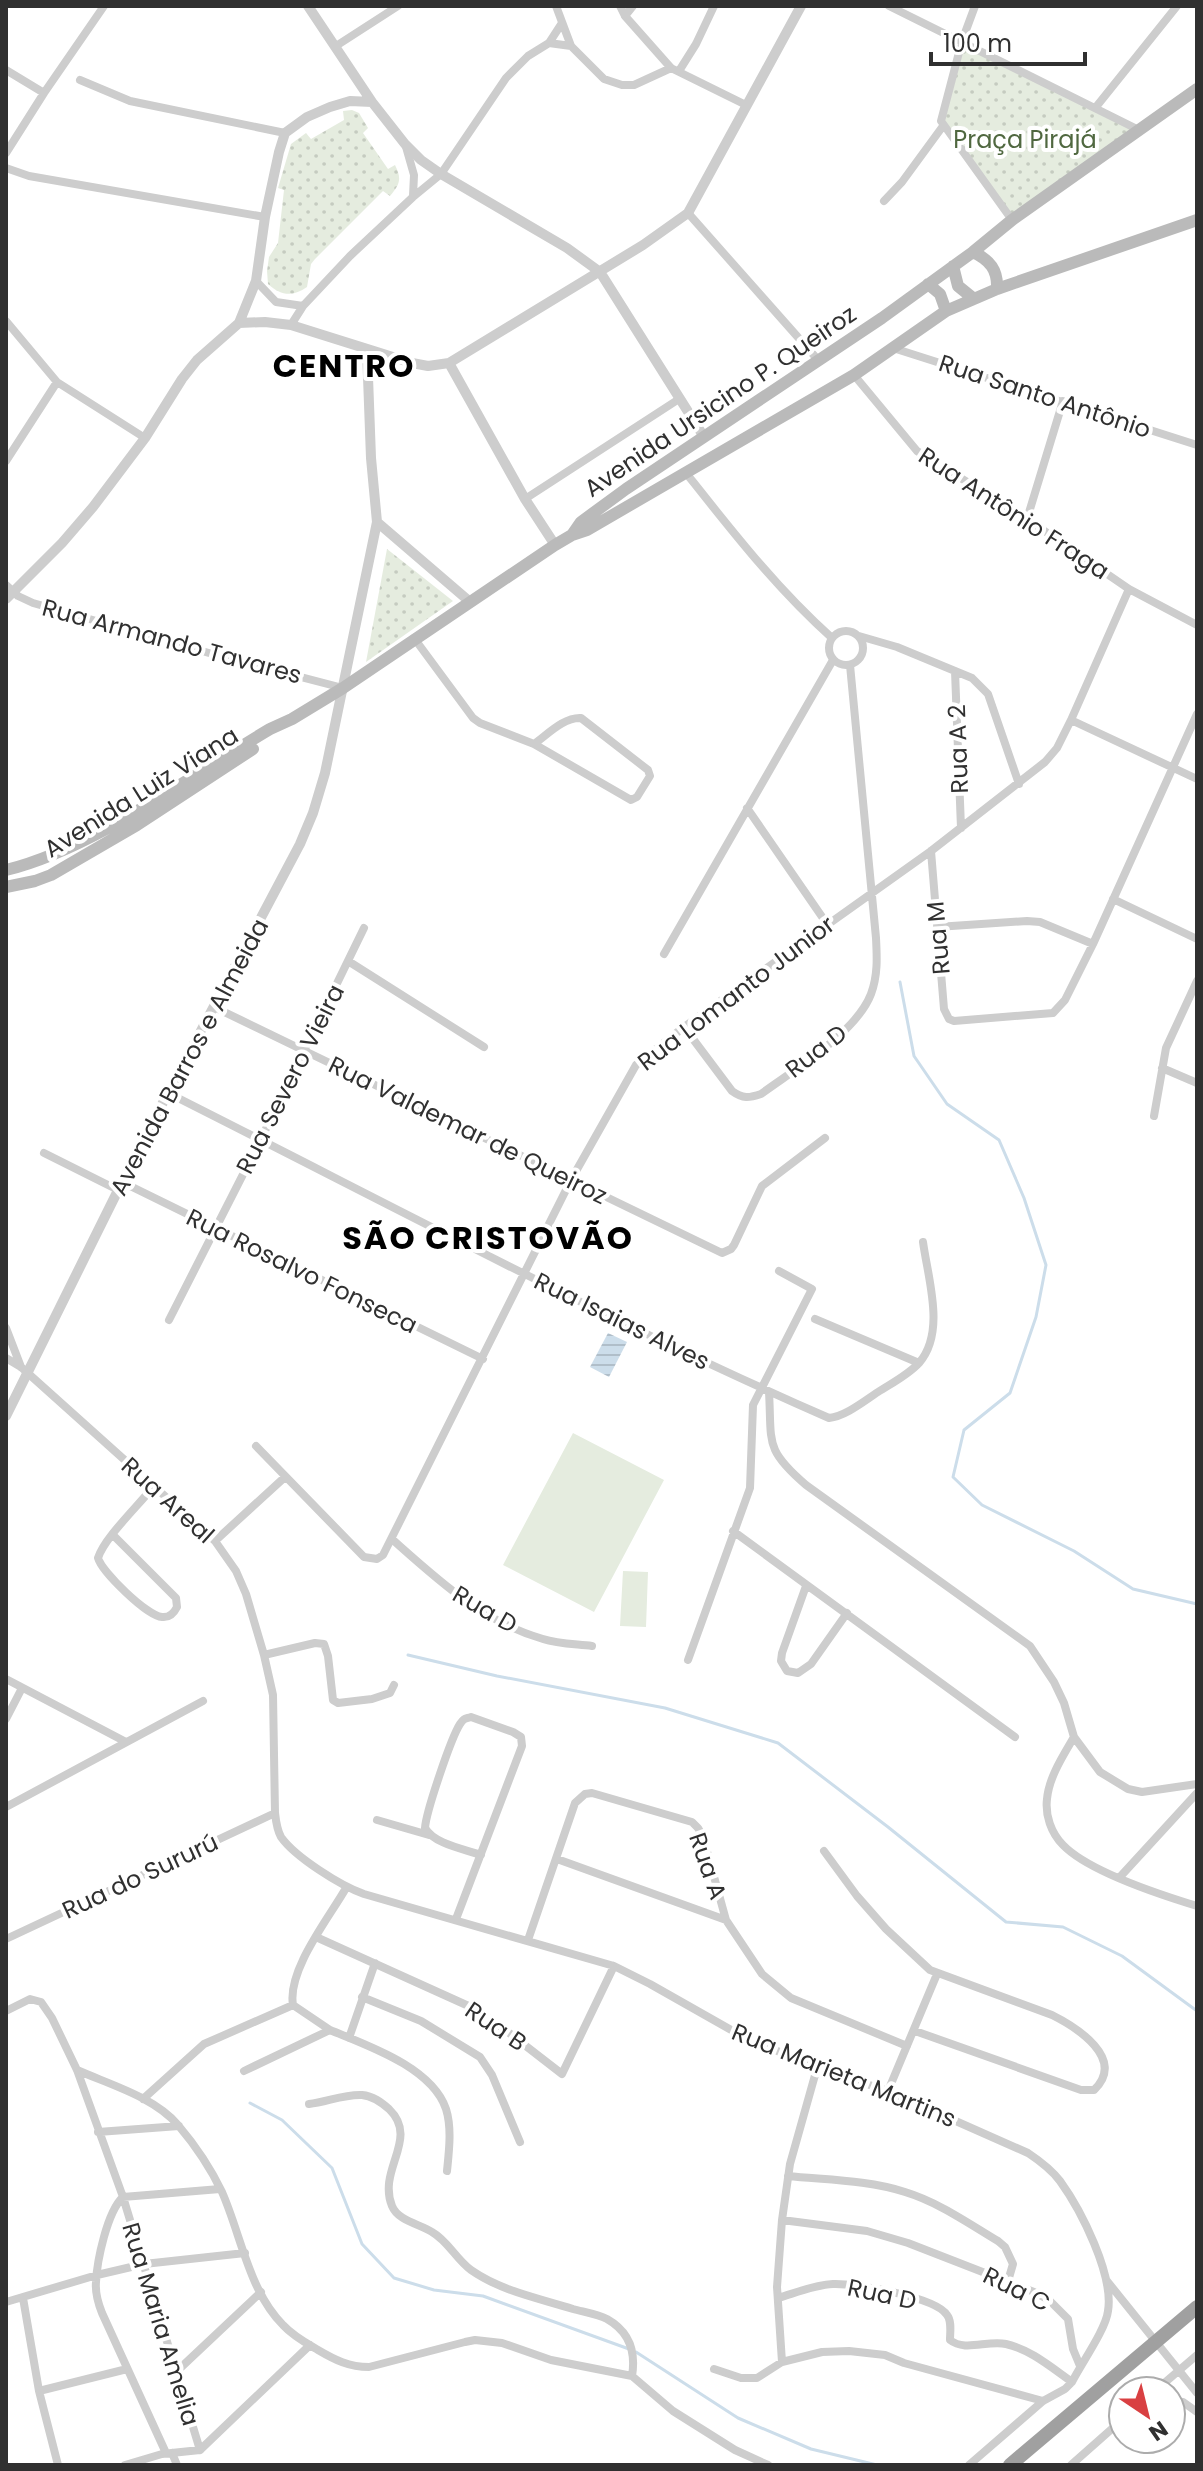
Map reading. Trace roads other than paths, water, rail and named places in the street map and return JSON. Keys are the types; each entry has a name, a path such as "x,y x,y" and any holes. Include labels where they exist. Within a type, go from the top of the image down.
{"highway":[{"path":"1010,2465 1197,2307"}],"main road":[{"name":"Avenida Ursicino P. Queiroz","path":"572,535 581,522 599,509 819,361 1197,89"},
{"name":"Avenida Ursicino P. Queiroz","path":"572,535 587,530 854,375 946,311 1197,220"},
{"path":"953,266 958,286 986,294 995,270 983,257 973,252"},
{"path":"928,284 940,294 946,311"},
{"name":"Avenida Luiz Viana","path":"6,870 45,858 132,813 292,719 572,535"},
{"name":"Avenida Luiz Viana","path":"6,887 51,875 137,825 292,719"},
{"path":"45,858 51,875"}],"street":[{"path":"6,153 104,6"},
{"path":"308,6 372,102 421,160 543,233 600,272 704,437"},
{"path":"336,46 398,6"},
{"path":"556,6 571,46 604,79 622,85 634,85 675,70 696,44 714,6"},
{"path":"620,6 625,16 675,70 746,105"},
{"path":"625,16 633,6"},
{"path":"239,323 291,325 412,363 428,366 449,363 600,272 688,213 801,6"},
{"path":"889,6 1139,130"},
{"path":"975,6 941,115 943,126 1012,220"},
{"path":"1096,107 1177,6"},
{"path":"291,325 303,306 350,256 441,174 506,78 528,56 549,43 562,23"},
{"path":"549,43 571,46"},
{"path":"6,70 44,93"},
{"path":"80,80 137,103 285,133"},
{"path":"8,592 62,543 93,507 145,438 197,360 239,323 256,281 265,217 285,133 307,117 330,107 350,101 372,102"},
{"path":"884,201 943,126"},
{"path":"405,144 414,175 413,197"},
{"path":"6,168 29,176 265,217"},
{"path":"688,213 819,361"},
{"path":"256,281 276,302 303,306"},
{"path":"6,321 57,382 145,438"},
{"name":"Rua Santo Antônio","path":"892,348 1197,445"},
{"name":"Avenida Barros e Almeida","path":"6,1416 24,1370 300,844 313,813 325,773 377,522 367,350"},
{"path":"449,363 525,499 555,545"},
{"name":"Rua Antônio Fraga","path":"854,375 917,451 1027,519 1129,589 1197,625"},
{"path":"6,461 57,382"},
{"path":"525,499 679,399"},
{"path":"1027,519 1063,401"},
{"path":"686,473 785,592 832,638"},
{"path":"377,522 469,601"},
{"name":"Rua Lomanto Junior","path":"285,1477 364,1557 370,1560 383,1555 571,1180 636,1065 684,1027 931,851 1045,762 1057,748 1071,720 1129,589"},
{"name":"Rua Armando Tavares","path":"8,592 33,603 343,688"},
{"path":"859,636 863,653 855,663 843,666 833,660 828,649 832,638 836,633 848,631 897,647 972,678 988,694 1019,784"},
{"path":"414,638 465,711 480,723 534,744 631,800 637,797 650,776 648,770 581,718 563,722 534,744"},
{"path":"664,954 833,660"},
{"name":"Rua D","path":"684,1027 732,1091 740,1097 750,1098 761,1094 847,1030 863,1010 878,963 850,665"},
{"name":"Rua A 2","path":"955,671 961,828"},
{"path":"937,927 1040,922 1093,944 1197,714"},
{"path":"1071,720 1197,779"},
{"path":"747,808 827,924"},
{"name":"Rua M","path":"931,851 944,1009 949,1019 1053,1013 1065,1000 1093,944"},
{"path":"1113,899 1197,939"},
{"name":"Rua Severo Vieira","path":"169,1320 364,928"},
{"path":"348,961 484,1047"},
{"path":"1154,1116 1166,1048 1197,981"},
{"name":"Rua Valdemar de Queiroz","path":"214,1007 722,1253 734,1245 762,1186 825,1138"},
{"path":"1162,1068 1197,1083"},
{"name":"Rua Isaias Alves","path":"168,1093 526,1273 829,1418 907,1374 919,1363"},
{"name":"Rua Rosalvo Fonseca","path":"44,1153 214,1229 483,1359"},
{"path":"815,1319 919,1363 928,1351 934,1317 923,1242"},
{"path":"688,1660 750,1488 753,1405 765,1390 812,1289 779,1271"},
{"path":"6,1328 24,1370"},
{"name":"Rua Areal","path":"6,1358 24,1370 215,1541 241,1580 264,1655 274,1708 275,1813"},
{"path":"765,1390 772,1446 784,1467 1030,1646 1054,1682 1074,1737 1100,1772 1128,1789 1142,1792 1197,1784"},
{"path":"215,1541 285,1477 256,1446"},
{"path":"113,1535 176,1598 177,1607 171,1615 162,1617 150,1611 101,1567 99,1554 113,1535 153,1487"},
{"path":"733,1531 1015,1737"},
{"name":"Rua D","path":"393,1540 449,1590 489,1614 546,1641 592,1646"},
{"path":"806,1586 782,1653 781,1661 787,1671 798,1673 811,1664 847,1613"},
{"path":"264,1655 315,1643 324,1644 333,1700 338,1703 381,1697 390,1693 394,1685"},
{"path":"6,1679 126,1742"},
{"path":"6,1719 22,1688"},
{"path":"6,1807 203,1701"},
{"path":"430,1836 425,1828 426,1821 460,1724 465,1718 471,1717 501,1727 521,1737 522,1746 456,1919"},
{"path":"1074,1737 1052,1779 1047,1799 1048,1818 1063,1845 1119,1878 1197,1906"},
{"name":"Rua A","path":"557,1859 575,1803 585,1794 592,1793 692,1822 703,1837 726,1920 762,1974 791,1998 907,2046"},
{"path":"1119,1878 1197,1793"},
{"name":"Rua Marieta Martins","path":"275,1813 283,1840 346,1888 614,1966 740,2035 817,2068 888,2091 1028,2153 1045,2164 1060,2180 1079,2211 1096,2246 1109,2293 1106,2319 1072,2382"},
{"name":"Rua do Sururú","path":"6,1939 275,1813"},
{"path":"377,1820 481,1855"},
{"path":"824,1851 857,1896 923,1964 937,1974 1052,2015 1085,2034 1103,2060 1103,2075 1100,2085 1089,2092 915,2031"},
{"path":"528,1940 557,1859 726,1920"},
{"path":"346,1888 299,1970 293,2005 330,2030 397,2060 420,2075 438,2094 447,2111 447,2171"},
{"name":"Rua B","path":"316,1937 473,2008 562,2074 614,1966"},
{"path":"349,2038 375,1963"},
{"path":"888,2091 937,1974"},
{"path":"362,1997 421,2021 480,2057 492,2075 520,2142"},
{"name":"Rua Maria Amelia","path":"6,2011 30,1999 41,2002 77,2070 123,2197 200,2450"},
{"path":"143,2099 204,2044 293,2005"},
{"path":"244,2071 330,2030"},
{"path":"782,2362 778,2257 782,2220 788,2176 817,2068"},
{"path":"77,2070 143,2099 163,2111 179,2126 220,2189 270,2309 283,2326 310,2345 353,2367 369,2367 465,2342 491,2341 551,2360 632,2376 673,2411 735,2450 768,2465"},
{"path":"309,2104 371,2096 392,2113 399,2123 400,2144 388,2177 394,2211 439,2237 461,2262 490,2282 610,2320 631,2344 635,2359 632,2376"},
{"path":"98,2132 179,2126"},
{"path":"788,2176 877,2184 933,2203 1005,2247 1013,2264 1008,2281"},
{"name":"Rua Maria Amelia","path":"97,2275 112,2212 123,2197 220,2189"},
{"name":"Rua C","path":"782,2220 867,2231 908,2243 1049,2300 1070,2323 1073,2349 1080,2366"},
{"path":"6,2302 144,2264 245,2253"},
{"path":"97,2275 98,2304 127,2369 177,2465"},
{"path":"1104,2277 1197,2393"},
{"name":"Rua D","path":"778,2298 821,2286 843,2284 884,2291 939,2307 950,2320 950,2340 953,2343 966,2346 1000,2343 1016,2347 1072,2382"},
{"path":"175,2373 261,2292"},
{"path":"23,2298 39,2391 58,2465"},
{"path":"125,2465 169,2453 200,2450 310,2345"},
{"path":"714,2369 748,2379 767,2374 782,2362 822,2352 849,2351 885,2355 1043,2401"},
{"path":"1174,2375 1197,2355"},
{"path":"39,2391 127,2369"},
{"path":"969,2465 1043,2401 1072,2382"},
{"path":"1071,2465 1107,2433"}],"water":[{"path":"608,1333 627,1342 609,1377 590,1367"}],"waterway":[{"path":"900,982 914,1056 947,1104 999,1140 1024,1198 1046,1265 1036,1317 1010,1393 964,1430 953,1477 982,1505 1074,1551 1133,1589 1197,1604"},
{"path":"408,1655 497,1676 665,1708 778,1743 1006,1922 1063,1927 1122,1956 1197,2011"},
{"path":"250,2103 282,2120 332,2168 362,2244 394,2278 434,2290 483,2296 629,2349"},
{"path":"636,2352 738,2418 811,2449 877,2465"}],"district":[{"name":"CENTRO","path":"344,365"},
{"name":"SÃO CRISTOVÃO","path":"488,1237"}],"park label":[{"name":"Praça Pirajá","path":"1025,139"}]}
